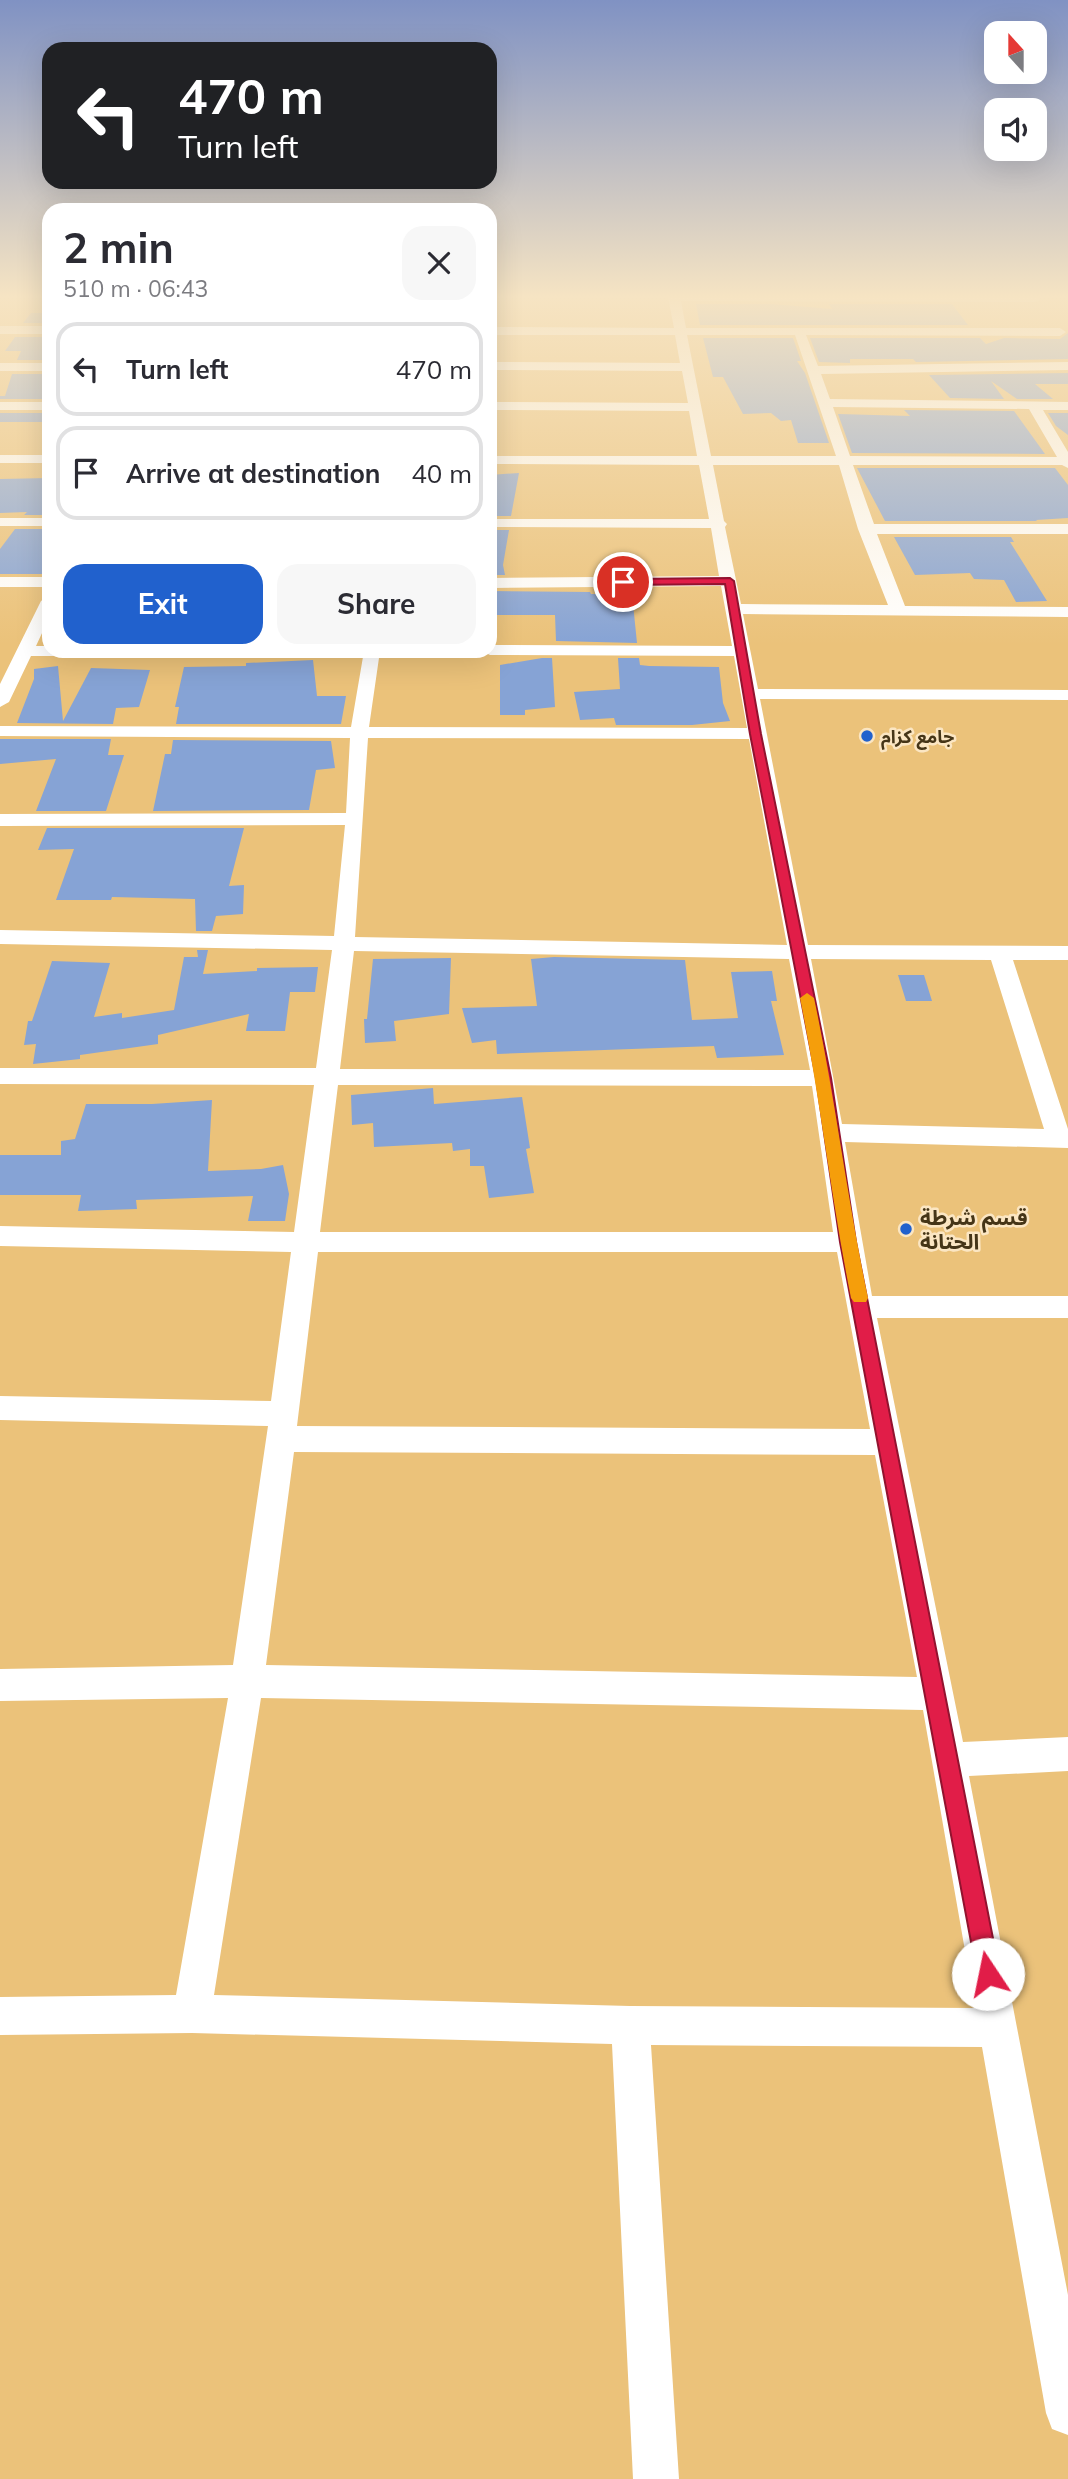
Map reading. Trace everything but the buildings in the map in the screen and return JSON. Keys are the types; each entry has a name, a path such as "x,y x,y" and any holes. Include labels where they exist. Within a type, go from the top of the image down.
{"street":[{"path":"698,413 736,609 756,734 823,1078 848,1242 937,1693 947,1760 999,2028 1068,2413"},
{"path":"829,413 866,529 899,612"},
{"path":"1038,413 1067,462"},
{"path":"0,459 42,459"},
{"path":"497,460 1067,462"},
{"path":"0,522 42,522"},
{"path":"497,523 720,524"},
{"path":"866,529 1068,529"},
{"path":"497,583 730,581"},
{"path":"0,582 42,582"},
{"path":"736,609 1064,612 1068,628"},
{"path":"0,702 42,617"},
{"path":"497,650 742,650"},
{"path":"26,652 42,652"},
{"path":"192,2014 247,1681 282,1427 303,1242 344,942 355,819 359,733 371,658"},
{"path":"750,694 1068,695"},
{"path":"0,731 756,734"},
{"path":"0,820 355,819"},
{"path":"0,937 797,952 1068,953"},
{"path":"832,1133 1064,1139 1000,953"},
{"path":"0,1076 823,1078"},
{"path":"0,1236 303,1242 848,1242"},
{"path":"862,1307 1068,1307"},
{"path":"0,1408 282,1427 887,1442"},
{"path":"0,1685 247,1681 937,1693"},
{"path":"947,1760 1068,1754"},
{"path":"0,2016 192,2014 630,2025 999,2028"},
{"path":"630,2025 656,2479"}],"slow traffic":[{"path":"807,998 860,1298"}],"place":[{"name":"جامع كزام","path":"867,736"},
{"name":"قسم شرطة الحتانة","path":"906,1229"}],"route":[{"path":"623,582 730,581 756,734 823,1078 848,1242 937,1693 947,1760 988,1974"}]}
